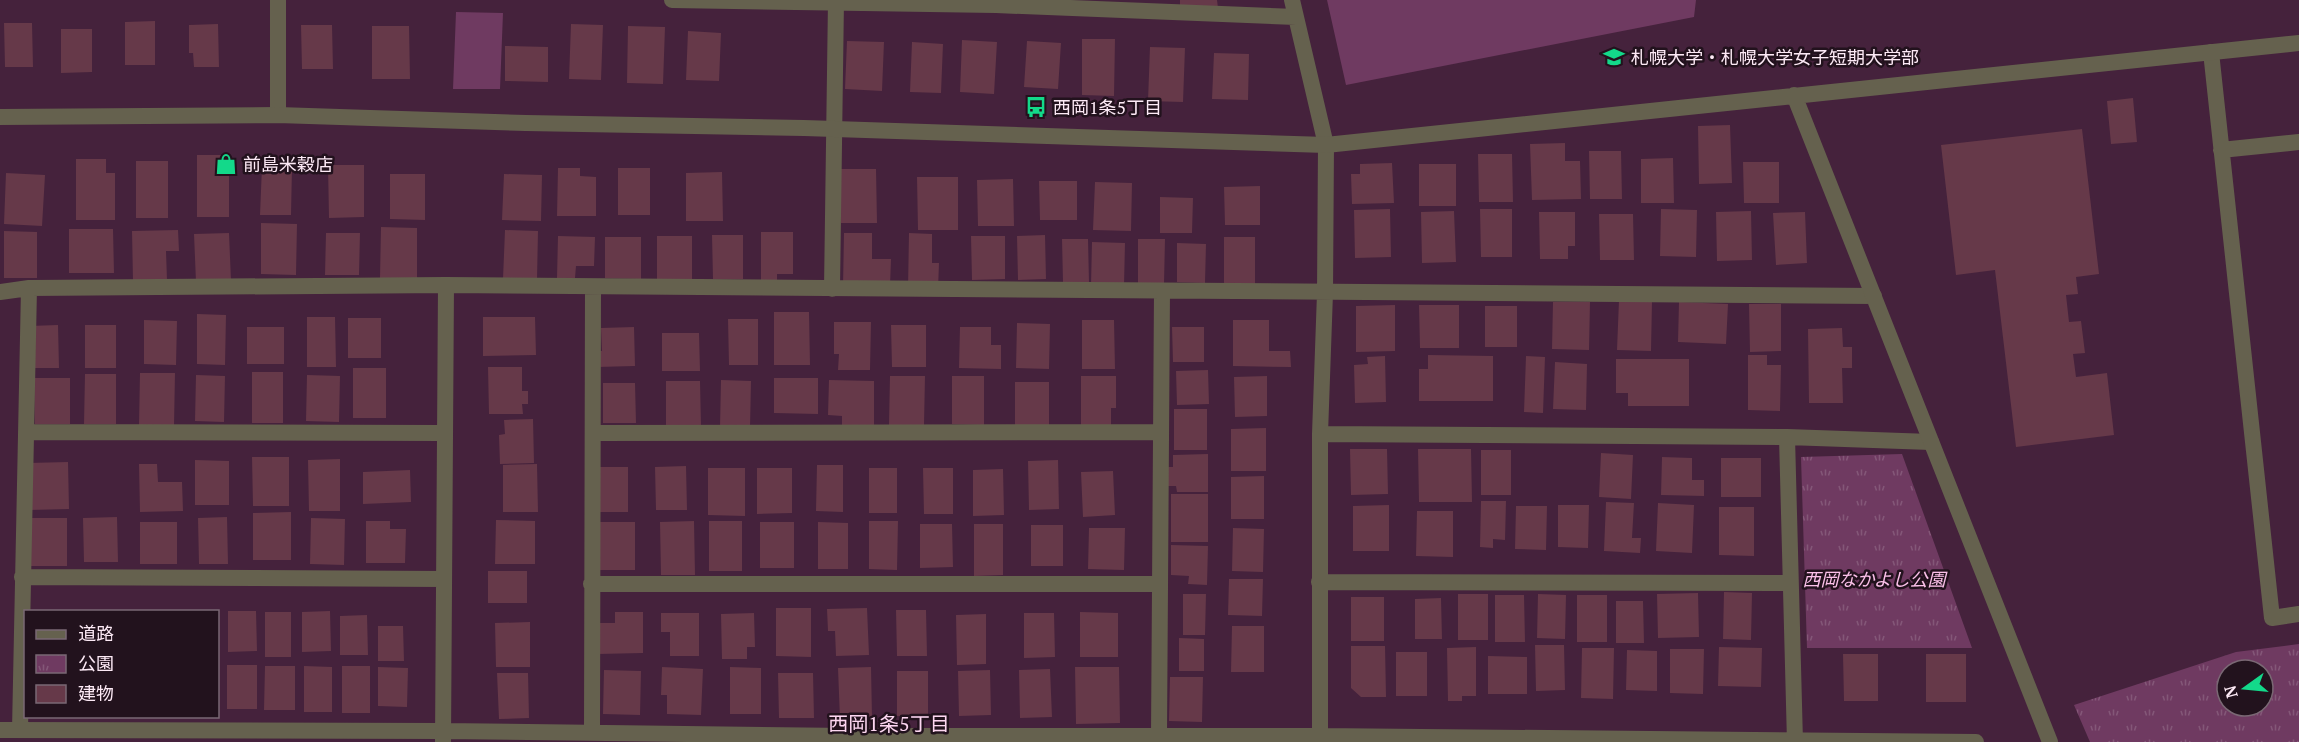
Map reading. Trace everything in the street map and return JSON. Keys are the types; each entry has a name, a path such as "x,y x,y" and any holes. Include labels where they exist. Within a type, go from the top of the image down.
{"street":[{"path":"278,0 278,115"},
{"path":"672,0 996,3 1296,17"},
{"path":"1292,0 1326,146 1325,292 1320,434 1320,739"},
{"path":"832,289 836,2"},
{"path":"0,117 278,115 1326,146 2299,43"},
{"path":"2211,52 2272,618 2299,614"},
{"path":"1794,95 2050,742"},
{"path":"2221,150 2299,142"},
{"path":"0,292 29,288 446,285 1874,296"},
{"path":"443,737 446,285"},
{"path":"592,733 593,287"},
{"path":"20,730 29,288"},
{"path":"1158,736 1162,291"},
{"path":"26,432 444,433"},
{"path":"592,433 1160,432"},
{"path":"1320,434 1787,437 1931,442"},
{"path":"1787,437 1795,741"},
{"path":"22,578 444,579"},
{"path":"1319,582 1790,583"},
{"path":"591,584 1158,584"},
{"path":"0,730 443,737 592,733 848,739 1158,736 1320,739 1976,742"}],"green space":[{"path":"1327,0 1696,0 1694,17 1346,85"},
{"path":"456,12 503,13 500,89 453,89"},
{"name":"西岡なかよし公園","path":"1902,454 1972,648 1807,648 1801,457"},
{"path":"2299,644 2299,742 2090,742 2074,705 2215,659 2215,718 2275,718 2275,658 2218,658 2236,652"}],"building":[{"path":"1180,0 1217,0 1218,8 1180,9"},
{"path":"155,21 155,65 125,65 125,22"},
{"path":"4,23 32,23 33,67 5,67"},
{"path":"218,24 219,67 194,67 193,53 189,53 189,25"},
{"path":"571,24 603,25 601,80 569,79"},
{"path":"301,25 332,25 333,69 302,69"},
{"path":"372,26 409,26 410,79 372,79"},
{"path":"628,26 665,27 663,84 627,83"},
{"path":"61,29 92,29 92,72 61,73"},
{"path":"688,31 721,33 719,81 686,80"},
{"path":"1082,39 1115,39 1114,96 1082,95"},
{"path":"962,40 997,42 994,94 960,92"},
{"path":"847,41 884,42 882,91 845,89"},
{"path":"1027,41 1061,43 1058,89 1024,87"},
{"path":"912,42 943,44 941,93 910,92"},
{"path":"505,46 548,47 548,82 505,81"},
{"path":"1150,47 1185,48 1183,102 1148,101"},
{"path":"1214,53 1249,54 1248,100 1212,99"},
{"path":"2133,98 2137,142 2111,144 2107,101"},
{"path":"1730,125 1732,183 1699,184 1698,126"},
{"path":"2082,129 2099,274 2076,277 2078,294 2066,295 2069,322 2081,321 2085,353 2073,354 2076,377 2107,373 2114,435 2016,447 1995,270 1956,275 1941,145"},
{"path":"1565,143 1565,161 1580,161 1581,199 1532,200 1530,144"},
{"path":"1589,151 1621,151 1622,199 1590,199"},
{"path":"1478,154 1512,154 1513,202 1479,202"},
{"path":"197,155 229,155 229,217 197,217"},
{"path":"1673,158 1674,203 1641,203 1641,159"},
{"path":"76,159 106,159 106,173 115,173 115,220 76,220"},
{"path":"136,161 168,161 168,218 136,218"},
{"path":"1743,162 1779,162 1779,203 1744,203"},
{"path":"1392,163 1394,203 1352,204 1351,174 1360,174 1360,164"},
{"path":"1419,164 1456,164 1456,206 1419,206"},
{"path":"328,165 364,165 364,217 329,218"},
{"path":"262,166 292,167 291,215 260,215"},
{"path":"558,168 580,168 580,176 596,177 596,216 557,216"},
{"path":"618,168 650,168 650,215 618,215"},
{"path":"840,169 876,169 877,223 841,223"},
{"path":"722,172 723,221 686,221 686,173"},
{"path":"6,173 45,175 42,226 4,224"},
{"path":"390,174 425,174 425,220 390,219"},
{"path":"504,174 542,175 541,221 502,220"},
{"path":"917,177 958,177 958,230 918,230"},
{"path":"1013,179 1014,226 978,226 977,180"},
{"path":"1039,181 1077,181 1077,220 1040,220"},
{"path":"1095,182 1132,183 1131,231 1093,230"},
{"path":"1260,186 1260,225 1225,225 1224,187"},
{"path":"1160,197 1193,198 1192,233 1160,233"},
{"path":"1390,209 1391,257 1355,258 1354,210"},
{"path":"1480,209 1512,209 1512,257 1481,257"},
{"path":"1661,209 1697,210 1696,257 1660,256"},
{"path":"1454,211 1456,262 1422,263 1421,212"},
{"path":"1751,211 1752,260 1717,261 1716,212"},
{"path":"1539,212 1575,212 1575,246 1568,246 1568,259 1540,259"},
{"path":"1805,212 1807,263 1776,265 1773,213"},
{"path":"1599,214 1633,214 1634,260 1600,260"},
{"path":"261,223 297,224 296,275 261,274"},
{"path":"381,227 417,228 417,278 380,278"},
{"path":"69,229 113,229 114,273 69,273"},
{"path":"178,230 179,251 166,251 167,280 133,281 132,231"},
{"path":"505,230 538,231 537,280 503,279"},
{"path":"4,231 37,232 37,278 4,278"},
{"path":"761,232 793,232 793,274 777,274 777,280 761,280"},
{"path":"229,233 231,281 196,282 194,234"},
{"path":"326,233 360,233 359,275 325,275"},
{"path":"844,233 872,233 872,259 891,259 890,286 843,286"},
{"path":"909,233 932,234 932,263 939,263 938,290 908,289"},
{"path":"712,235 743,235 743,279 713,279"},
{"path":"1045,235 1046,279 1018,280 1017,236"},
{"path":"558,236 595,237 594,266 576,266 575,278 557,278"},
{"path":"657,236 692,236 692,279 657,280"},
{"path":"971,236 1005,236 1005,279 972,280"},
{"path":"605,237 641,237 641,279 605,278"},
{"path":"1224,237 1255,237 1255,287 1224,287"},
{"path":"1062,239 1088,239 1089,282 1063,282"},
{"path":"1138,239 1165,239 1164,284 1138,284"},
{"path":"1092,242 1125,243 1124,286 1091,285"},
{"path":"1177,243 1206,244 1205,283 1177,282"},
{"path":"1619,300 1652,301 1651,351 1617,350"},
{"path":"1553,302 1590,302 1589,350 1552,349"},
{"path":"1679,302 1728,304 1726,344 1678,342"},
{"path":"1749,304 1781,304 1781,351 1750,352"},
{"path":"1395,305 1395,351 1356,352 1356,306"},
{"path":"1419,305 1459,305 1459,348 1420,348"},
{"path":"1485,306 1517,306 1517,347 1485,347"},
{"path":"774,312 809,312 810,365 774,365"},
{"path":"197,314 226,315 225,365 197,364"},
{"path":"307,317 335,317 336,367 307,367"},
{"path":"483,317 535,317 536,355 483,356"},
{"path":"348,318 381,318 381,358 348,358"},
{"path":"728,319 758,319 758,365 729,365"},
{"path":"144,320 177,321 176,365 144,364"},
{"path":"1082,320 1114,320 1115,369 1082,369"},
{"path":"1233,320 1269,320 1269,351 1290,351 1291,367 1233,366"},
{"path":"834,322 871,322 870,370 838,370 839,354 834,354"},
{"path":"1017,323 1050,324 1049,369 1016,368"},
{"path":"58,325 59,368 29,368 29,326"},
{"path":"85,325 116,325 116,368 85,368"},
{"path":"891,325 926,325 926,367 892,367"},
{"path":"247,327 284,327 284,364 247,364"},
{"path":"634,327 635,366 597,367 596,351 602,351 601,328"},
{"path":"960,327 991,327 991,345 1001,345 1001,369 959,368"},
{"path":"1172,327 1204,327 1204,362 1173,362"},
{"path":"1842,328 1843,347 1852,347 1852,368 1842,368 1843,403 1809,403 1808,329"},
{"path":"662,333 699,333 700,371 662,371"},
{"path":"1428,355 1493,356 1493,401 1419,401 1419,369 1428,369"},
{"path":"1748,355 1767,355 1767,365 1781,365 1780,411 1748,410"},
{"path":"1385,356 1386,402 1355,403 1354,365 1368,364 1367,357"},
{"path":"1526,356 1545,357 1543,413 1524,412"},
{"path":"1616,359 1689,359 1689,406 1628,406 1628,393 1616,393"},
{"path":"1555,362 1587,364 1586,410 1553,409"},
{"path":"488,367 522,367 522,391 528,391 528,404 522,404 523,414 489,414"},
{"path":"353,368 386,368 386,418 353,418"},
{"path":"1208,370 1209,404 1177,405 1176,371"},
{"path":"252,372 283,372 283,423 252,423"},
{"path":"140,373 175,373 174,426 139,426"},
{"path":"85,374 116,374 116,424 84,424"},
{"path":"196,375 225,376 224,422 195,421"},
{"path":"307,375 340,376 339,422 306,421"},
{"path":"890,376 925,376 924,425 889,425"},
{"path":"952,376 984,376 984,425 952,424"},
{"path":"1081,376 1116,376 1116,408 1111,408 1111,425 1081,425"},
{"path":"1267,376 1267,416 1235,417 1234,377"},
{"path":"34,378 70,378 70,424 35,424"},
{"path":"774,378 818,378 818,414 774,413"},
{"path":"721,380 751,381 750,428 720,427"},
{"path":"829,380 874,381 874,426 842,426 842,416 828,415"},
{"path":"666,381 700,381 701,427 666,427"},
{"path":"1015,382 1049,382 1049,427 1015,427"},
{"path":"603,383 635,383 636,423 603,423"},
{"path":"1174,409 1207,409 1207,450 1174,450"},
{"path":"533,419 534,463 500,464 499,435 505,434 504,420"},
{"path":"1266,428 1266,471 1231,471 1231,429"},
{"path":"1350,449 1387,449 1388,494 1351,495"},
{"path":"1418,449 1471,449 1472,502 1419,502"},
{"path":"1481,450 1511,450 1511,495 1481,495"},
{"path":"1601,453 1633,455 1631,499 1599,497"},
{"path":"1208,454 1208,492 1177,492 1176,486 1166,486 1166,467 1173,467 1173,455"},
{"path":"252,457 289,457 289,506 253,506"},
{"path":"1662,457 1692,458 1692,480 1704,480 1704,496 1661,495"},
{"path":"1721,458 1761,458 1761,497 1721,497"},
{"path":"340,459 340,511 309,511 308,460"},
{"path":"195,460 229,461 229,505 195,505"},
{"path":"1058,460 1059,509 1029,510 1028,461"},
{"path":"68,462 69,509 29,510 28,463"},
{"path":"139,464 157,464 158,482 182,482 183,511 140,512"},
{"path":"537,464 538,512 503,512 503,465"},
{"path":"817,465 843,465 843,512 816,511"},
{"path":"686,466 687,510 656,510 655,467"},
{"path":"599,467 628,467 628,512 598,512"},
{"path":"708,468 745,468 745,516 708,515"},
{"path":"757,468 792,468 792,513 757,514"},
{"path":"869,468 897,468 897,513 869,513"},
{"path":"923,468 953,468 953,514 924,514"},
{"path":"1003,469 1004,515 973,516 973,470"},
{"path":"410,470 411,502 363,504 363,472"},
{"path":"1113,471 1115,515 1083,517 1081,472"},
{"path":"1264,476 1264,519 1231,519 1231,477"},
{"path":"1171,494 1208,494 1208,542 1171,542"},
{"path":"1481,501 1506,501 1505,540 1493,539 1493,548 1480,547"},
{"path":"1606,502 1634,503 1632,538 1641,538 1640,553 1604,551"},
{"path":"1658,503 1694,505 1692,553 1656,551"},
{"path":"1389,505 1389,551 1353,551 1353,506"},
{"path":"1558,505 1589,505 1588,548 1558,547"},
{"path":"1516,506 1547,506 1546,550 1515,549"},
{"path":"1719,507 1754,507 1754,556 1719,555"},
{"path":"1417,511 1453,511 1453,557 1416,556"},
{"path":"291,512 291,560 253,560 253,513"},
{"path":"117,517 118,562 84,562 83,518"},
{"path":"227,517 228,564 199,564 198,518"},
{"path":"29,518 67,518 67,566 29,566"},
{"path":"311,518 345,519 344,565 310,564"},
{"path":"496,520 535,521 535,564 495,564"},
{"path":"366,521 390,521 390,529 406,529 405,563 366,563"},
{"path":"694,521 695,575 661,575 660,522"},
{"path":"709,521 742,521 742,571 709,571"},
{"path":"869,521 898,521 897,570 869,569"},
{"path":"140,522 177,522 177,564 140,564"},
{"path":"600,522 635,522 635,570 600,570"},
{"path":"760,522 794,522 794,568 760,568"},
{"path":"818,522 848,523 848,569 818,569"},
{"path":"920,524 952,524 953,567 920,568"},
{"path":"974,524 1003,524 1003,575 974,576"},
{"path":"1031,525 1063,525 1063,566 1031,566"},
{"path":"1089,528 1125,528 1124,570 1088,569"},
{"path":"1233,528 1264,529 1263,572 1232,571"},
{"path":"1171,545 1208,546 1207,585 1188,584 1189,576 1171,575"},
{"path":"488,571 527,571 527,603 488,603"},
{"path":"1229,579 1263,579 1262,616 1228,615"},
{"path":"1724,592 1752,593 1751,640 1723,639"},
{"path":"1698,593 1699,637 1658,638 1657,594"},
{"path":"1183,594 1206,594 1205,635 1183,635"},
{"path":"1458,594 1488,594 1488,640 1458,640"},
{"path":"1538,594 1566,595 1565,639 1537,638"},
{"path":"1495,595 1524,595 1525,642 1495,642"},
{"path":"1577,595 1607,595 1607,642 1577,642"},
{"path":"1351,597 1384,597 1384,641 1351,641"},
{"path":"1441,598 1442,639 1415,639 1415,599"},
{"path":"1616,601 1643,601 1644,643 1616,643"},
{"path":"776,608 811,608 811,657 776,656"},
{"path":"867,608 869,655 836,656 835,631 828,631 827,609"},
{"path":"896,610 926,610 927,656 897,656"},
{"path":"228,611 256,611 257,651 228,652"},
{"path":"330,611 331,651 302,652 302,612"},
{"path":"265,612 291,612 291,657 265,657"},
{"path":"615,612 643,612 643,653 598,654 598,623 615,623"},
{"path":"1080,612 1118,613 1118,657 1080,657"},
{"path":"661,613 699,613 699,656 670,656 670,632 661,632"},
{"path":"754,613 755,647 747,647 747,659 722,659 721,614"},
{"path":"1024,613 1054,613 1055,657 1024,658"},
{"path":"986,614 986,664 957,665 956,615"},
{"path":"367,615 368,655 340,655 340,616"},
{"path":"530,622 530,667 496,667 495,623"},
{"path":"378,626 403,626 404,661 378,661"},
{"path":"1232,626 1264,626 1264,672 1231,672"},
{"path":"1179,638 1204,639 1204,671 1179,671"},
{"path":"1535,645 1564,645 1565,690 1536,691"},
{"path":"1351,646 1385,646 1386,697 1361,697 1351,688"},
{"path":"1476,647 1476,696 1462,696 1462,701 1448,701 1447,648"},
{"path":"1719,647 1762,648 1761,687 1718,686"},
{"path":"1582,648 1614,648 1613,699 1581,698"},
{"path":"1670,649 1704,649 1703,694 1670,693"},
{"path":"1627,650 1657,651 1657,691 1626,690"},
{"path":"1396,652 1427,652 1427,696 1396,696"},
{"path":"1843,654 1878,654 1878,701 1844,701"},
{"path":"1926,654 1966,654 1966,702 1926,702"},
{"path":"1488,656 1527,657 1527,694 1488,694"},
{"path":"227,665 257,665 257,709 227,709"},
{"path":"265,666 295,666 295,710 264,710"},
{"path":"304,666 332,667 332,712 304,712"},
{"path":"342,666 370,666 370,713 342,713"},
{"path":"378,667 408,668 407,707 378,706"},
{"path":"662,667 703,669 701,715 667,714 667,695 661,695"},
{"path":"730,667 761,668 761,714 730,714"},
{"path":"871,667 872,718 840,719 838,668"},
{"path":"1075,667 1119,667 1120,723 1076,724"},
{"path":"1050,669 1052,717 1020,718 1019,670"},
{"path":"604,670 641,671 640,715 603,714"},
{"path":"990,670 991,715 959,716 958,671"},
{"path":"897,671 928,671 928,716 897,716"},
{"path":"497,673 528,673 529,718 499,719"},
{"path":"778,673 813,673 814,718 779,718"},
{"path":"1170,677 1203,677 1202,722 1169,721"}],"place":[{"name":"札幌大学・札幌大学女子短期大学部","path":"1614,57"},
{"name":"西岡1条5丁目","path":"1036,107"},
{"name":"前島米穀店","path":"226,164"}],"district":[{"name":"西岡1条5丁目","path":"889,723"}]}
